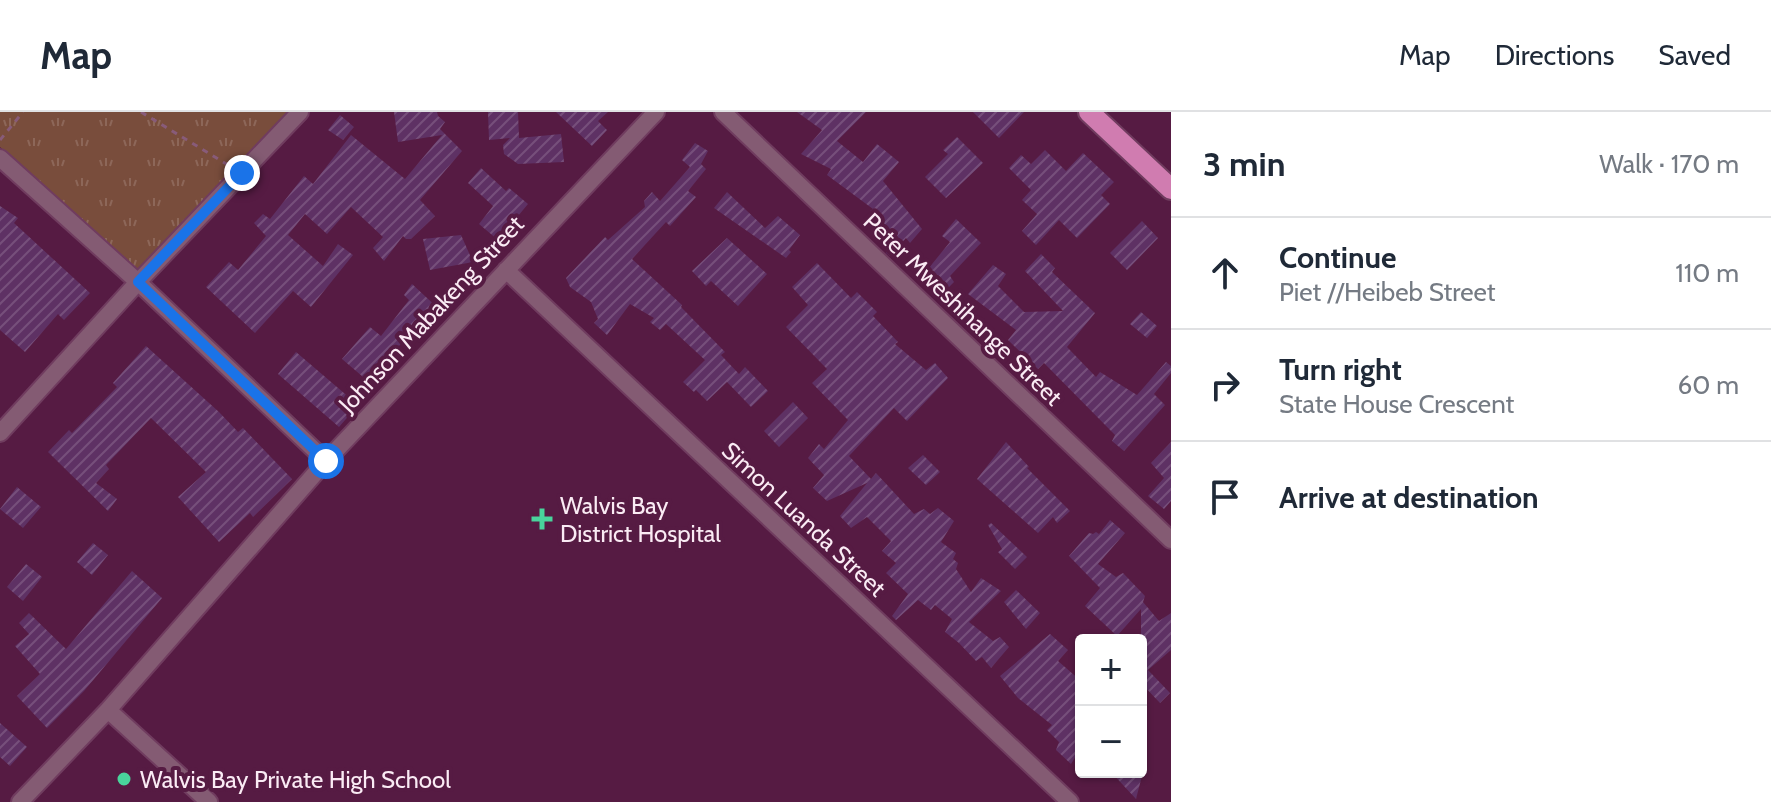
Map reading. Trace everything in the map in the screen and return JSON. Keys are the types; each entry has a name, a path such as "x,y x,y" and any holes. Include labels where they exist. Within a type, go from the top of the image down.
{"main road":[{"path":"1089,112 1171,189"}],"street":[{"path":"0,433 300,112"},
{"name":"Johnson Mabakeng Street","path":"20,802 108,710 326,461 656,112"},
{"name":"Peter Mweshihange Street","path":"723,112 1171,540"},
{"path":"0,158 138,282 326,461"},
{"name":"Simon Luanda Street","path":"506,270 1070,802"},
{"path":"108,710 209,802"}],"path":[{"path":"0,140 23,112"},
{"path":"141,112 242,173"}],"green space":[{"path":"0,112 289,112 138,271 0,147"}],"building":[{"path":"394,112 437,112 445,122 440,129 462,151 420,200 435,216 411,239 403,236 384,261 373,248 383,237 351,207 327,234 305,214 288,235 323,266 338,244 353,255 311,307 293,291 255,333 206,287 229,262 238,270 266,236 254,223 263,214 270,219 304,176 313,184 351,135 405,179 442,135 398,142"},
{"path":"488,112 518,112 519,138 561,134 564,162 518,164 504,154 503,145 510,138 489,140"},
{"path":"556,112 608,112 598,121 607,130 592,146"},
{"path":"797,112 866,112 837,141 863,162 877,144 899,162 883,181 922,229 910,243 906,238 890,256 886,253 894,234 870,211 873,209 827,175 831,169 801,154 822,130"},
{"path":"973,112 1024,112 999,138"},
{"path":"340,115 354,127 343,140 328,130"},
{"path":"957,137 983,163 946,198 925,177 948,154 943,150"},
{"path":"695,143 708,151 701,164 706,169 688,191 696,197 670,226 666,222 632,259 682,305 725,352 721,355 739,374 745,367 768,391 751,407 727,382 707,401 696,390 694,392 683,382 705,360 666,324 660,330 650,322 654,318 630,304 607,335 594,323 598,319 591,302 570,287 566,278 605,237 608,240 645,207 644,201 652,192 660,201 690,167 682,160"},
{"path":"1045,150 1066,171 1083,153 1114,182 1101,195 1110,204 1077,238 1059,220 1036,245 1022,231 1037,214 1022,200 1031,190 1009,168 1021,155 1031,164"},
{"path":"481,168 506,191 509,188 528,204 498,240 479,224 493,206 468,183"},
{"path":"727,192 765,228 778,216 800,235 786,258 714,208"},
{"path":"0,206 18,218 14,223 90,293 64,320 58,314 25,352 0,330"},
{"path":"956,219 981,243 950,276 954,282 942,294 929,278 933,273 928,269 950,242 942,236"},
{"path":"1142,221 1158,238 1127,270 1110,253"},
{"path":"461,235 473,262 430,270 423,239"},
{"path":"727,238 767,274 738,306 711,281 706,286 692,271"},
{"path":"1041,254 1055,268 1052,272 1095,313 1067,347 1096,377 1100,372 1137,395 1166,362 1171,366 1171,373 1154,394 1165,405 1124,451 1112,441 1115,435 1044,363 1038,369 1008,340 1016,330 968,294 993,265 1006,274 998,286 1024,312 1063,311 1025,271"},
{"path":"817,263 851,298 857,292 877,312 873,316 898,342 895,344 926,370 935,363 948,378 907,421 894,408 849,456 871,479 876,473 914,514 924,509 930,514 938,508 954,521 941,542 956,553 953,559 958,563 956,569 971,592 981,578 1001,591 969,622 993,641 1000,637 1009,647 991,668 982,657 976,661 945,632 952,619 935,605 931,610 918,600 896,620 892,616 908,594 886,573 896,563 882,551 891,541 867,517 851,528 840,516 867,483 827,501 813,488 824,475 808,458 819,444 824,449 848,420 812,383 827,369 786,327 808,305 792,287"},
{"path":"412,284 440,310 396,349 369,382 342,359 370,327 381,336 409,300 404,295"},
{"path":"1141,312 1157,326 1147,338 1130,324"},
{"path":"146,346 238,432 243,428 292,479 253,517 250,513 219,542 178,497 206,472 151,418 106,465 109,469 96,483 117,499 108,511 48,452 69,430 72,433 117,387 113,383"},
{"path":"296,352 358,405 339,427 278,374"},
{"path":"793,402 808,418 779,447 764,431"},
{"path":"1006,442 1070,511 1057,523 1053,517 1038,533 977,479"},
{"path":"1171,442 1171,501 1164,509 1148,496 1164,478 1151,463"},
{"path":"923,455 940,472 926,485 908,468"},
{"path":"17,487 41,507 23,528 0,509"},
{"path":"1110,520 1125,533 1098,564 1116,577 1123,573 1145,596 1143,602 1159,621 1171,613 1171,650 1148,670 1170,693 1160,703 1147,689 1147,634 1141,634 1141,609 1119,634 1115,634 1085,606 1100,588 1069,556 1089,533 1099,534"},
{"path":"991,523 1027,557 1015,569 998,552 1002,549 988,525"},
{"path":"93,543 108,555 92,575 77,562"},
{"path":"26,564 42,577 23,601 7,587"},
{"path":"132,571 162,598 84,691 47,728 17,696 40,674 15,646 29,634 19,623 29,613 66,649"},
{"path":"1016,590 1040,613 1026,629 1004,602"},
{"path":"1050,634 1068,650 1058,661 1075,676 1075,758 1071,764 1056,750 1059,742 1047,730 1052,725 1018,698 1000,676"},
{"path":"0,723 27,747 10,766 0,757"},
{"path":"1117,778 1141,778 1136,799"}],"place":[{"name":"Walvis Bay District Hospital","path":"542,519"},
{"name":"Walvis Bay Private High School","path":"124,779"}],"route":[{"path":"242,173 138,282 326,461"}]}
